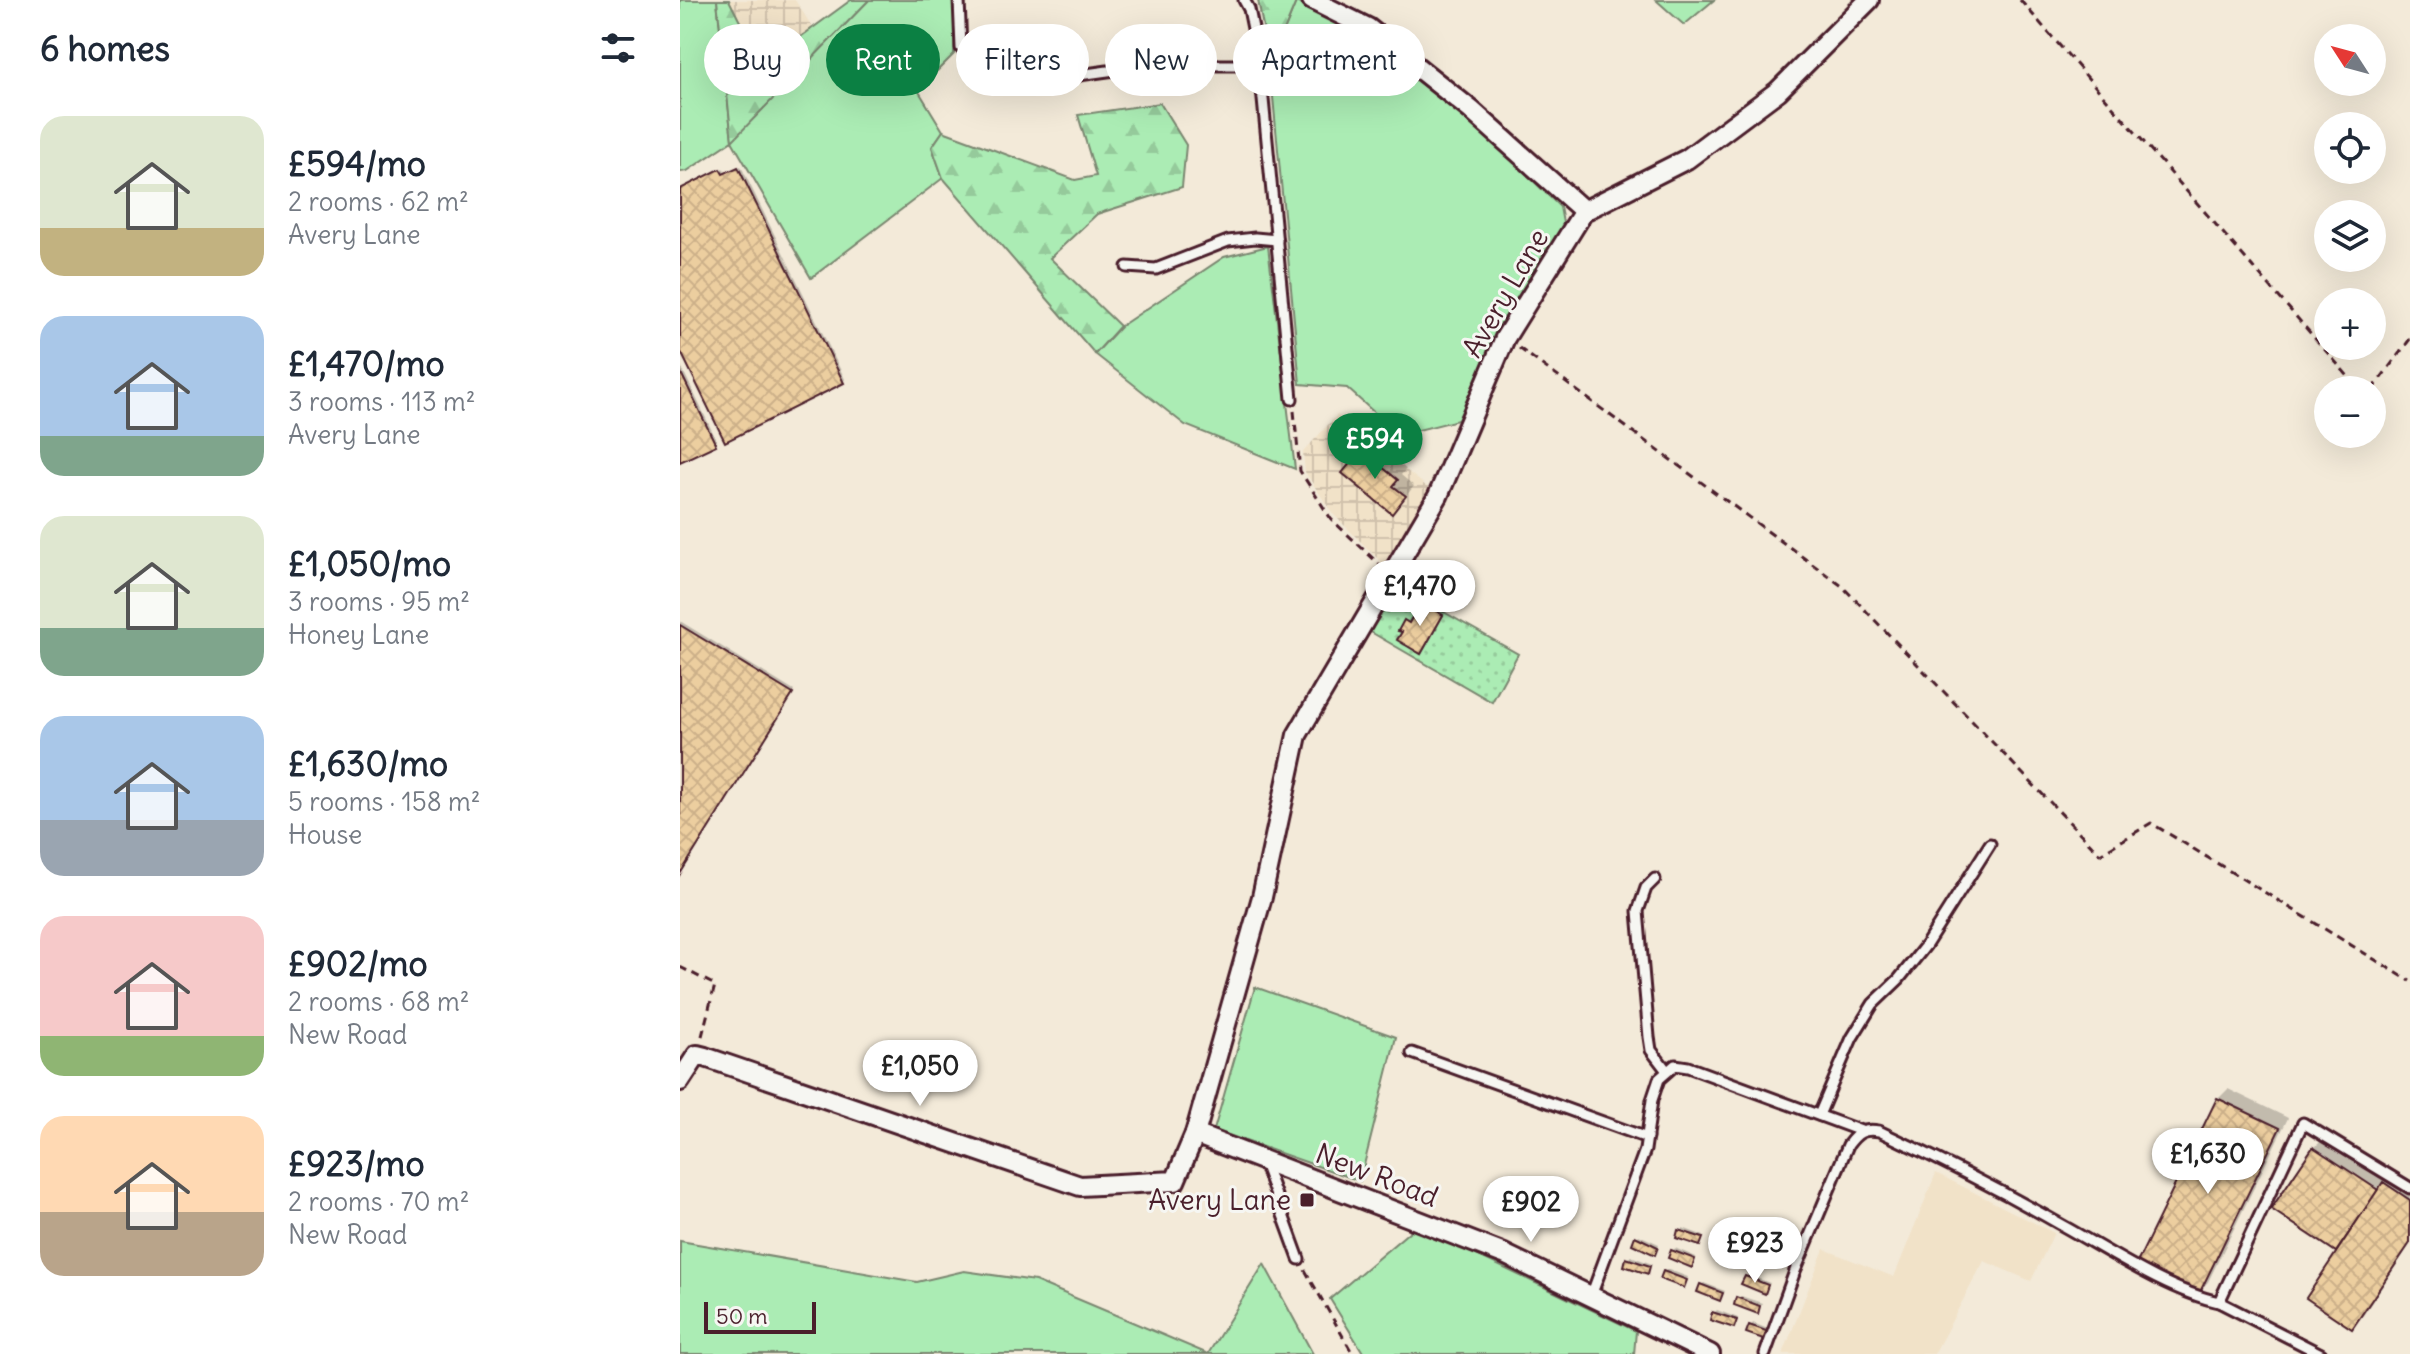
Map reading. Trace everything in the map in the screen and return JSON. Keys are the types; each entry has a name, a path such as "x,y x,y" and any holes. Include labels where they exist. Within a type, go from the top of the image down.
{"street":[{"path":"1312,0 1368,28 1471,110 1584,211"},
{"name":"Avery Lane","path":"697,1055 1080,1186 1175,1181 1195,1134 1262,897 1297,735 1438,496 1505,338 1584,211 1699,151 1778,91 1869,0"},
{"path":"680,1081 697,1055"},
{"name":"New Road","path":"1195,1134 1504,1254 1710,1354"}],"lane":[{"path":"959,0 961,48 968,56 992,67 1053,70 1072,76 1129,68 1149,54 1163,52 1177,54 1193,62 1233,65"},
{"path":"1244,0 1252,24"},
{"path":"1263,96 1292,399"},
{"path":"1127,267 1156,269 1228,241 1255,238 1277,240"},
{"path":"1819,1115 1852,1038 1866,1016 1926,945 1990,844"},
{"path":"1655,879 1641,898 1638,911 1651,1050 1667,1071"},
{"path":"1412,1053 1647,1138"},
{"path":"1591,1296 1647,1138 1652,1100 1659,1079 1675,1065 1688,1067 1861,1131 1879,1131 1973,1175 2139,1268 2204,1299 2219,1302 2321,1354"},
{"path":"2219,1302 2303,1123 2410,1188"},
{"path":"1765,1354 1848,1145 1861,1131"},
{"path":"1263,1160 1299,1259"}],"path":[{"path":"2020,0 2348,376"},
{"path":"1505,338 1842,586 2100,854 2151,823 2410,981"},
{"path":"2382,376 2410,339"},
{"path":"1292,399 1300,471 1331,519 1392,576"},
{"path":"680,967 715,985 697,1055"},
{"path":"1299,1259 1353,1354"}],"shaded area":[{"path":"729,0 795,0 813,28 810,30 810,24 741,24"},
{"path":"1337,415 1431,490 1387,568 1333,514 1305,472 1303,452"},
{"path":"1936,1173 2054,1233 2031,1281 1984,1261 1934,1354 1783,1354 1824,1249 1894,1277"}],"green space":[{"path":"680,0 717,0 720,24 704,24 704,96 727,96 732,140 775,96 810,96 810,60 826,44 826,96 922,96 943,131 932,147 943,178 811,278 732,141 687,171 680,172"},
{"path":"717,0 729,0 741,24 720,24"},
{"path":"851,0 869,0 846,24 826,24 826,44 810,61 810,30"},
{"path":"869,0 956,0 954,54 940,68 940,24 846,24"},
{"path":"1258,0 1296,2 1287,24 1262,24"},
{"path":"1656,0 1714,0 1684,25"},
{"path":"1296,2 1345,24 1287,24"},
{"path":"1425,82 1462,111 1560,207 1564,228 1500,325 1458,420 1399,435 1347,388 1300,384 1273,96 1425,96"},
{"path":"727,96 776,96 732,141"},
{"path":"1160,103 1186,145 1182,187 1097,214 1050,258 1120,326 1095,354 943,178 932,147 943,131 1075,180 1096,176 1078,115"},
{"path":"1268,246 1295,469 1185,425 1095,354 1121,326 1224,257"},
{"path":"1396,585 1518,654 1492,702 1369,631","holes":["1421,602 1443,615 1421,654 1397,639 1402,632 1399,630 1409,623"]},
{"path":"1255,987 1396,1037 1360,1181 1214,1130"},
{"path":"1416,1226 1636,1331 1634,1354 1364,1354 1330,1299"},
{"path":"680,1241 917,1282 964,1271 1035,1281 1208,1354 680,1354"},
{"path":"1264,1264 1313,1354 1208,1354"}],"building":[{"path":"738,167 844,383 725,442 680,350 680,189 720,169 723,174"},
{"path":"680,371 716,445 680,462"},
{"path":"1361,450 1398,480 1393,486 1406,496 1392,514 1342,473"},
{"path":"1421,602 1443,615 1421,654 1397,640 1404,620 1409,623"},
{"path":"680,625 793,694 680,874"},
{"path":"2217,1098 2280,1128 2199,1294 2136,1265"},
{"path":"2313,1147 2378,1190 2336,1252 2271,1209"},
{"path":"2383,1182 2410,1200 2410,1243 2352,1329 2306,1298"},
{"path":"1678,1230 1703,1238 1700,1246 1676,1238"},
{"path":"1635,1236 1658,1247 1655,1255 1632,1244"},
{"path":"1671,1250 1695,1259 1692,1268 1668,1258"},
{"path":"1626,1258 1650,1266 1648,1274 1624,1266"},
{"path":"1663,1271 1687,1280 1684,1288 1660,1279"},
{"path":"1745,1276 1768,1285 1765,1294 1741,1284"},
{"path":"1700,1284 1723,1293 1720,1301 1697,1292"},
{"path":"1736,1297 1760,1306 1758,1314 1734,1305"},
{"path":"1712,1312 1737,1320 1734,1328 1710,1320"},
{"path":"1749,1325 1772,1333 1769,1341 1746,1333"}],"place":[{"name":"Avery Lane","path":"1307,1200"}]}
